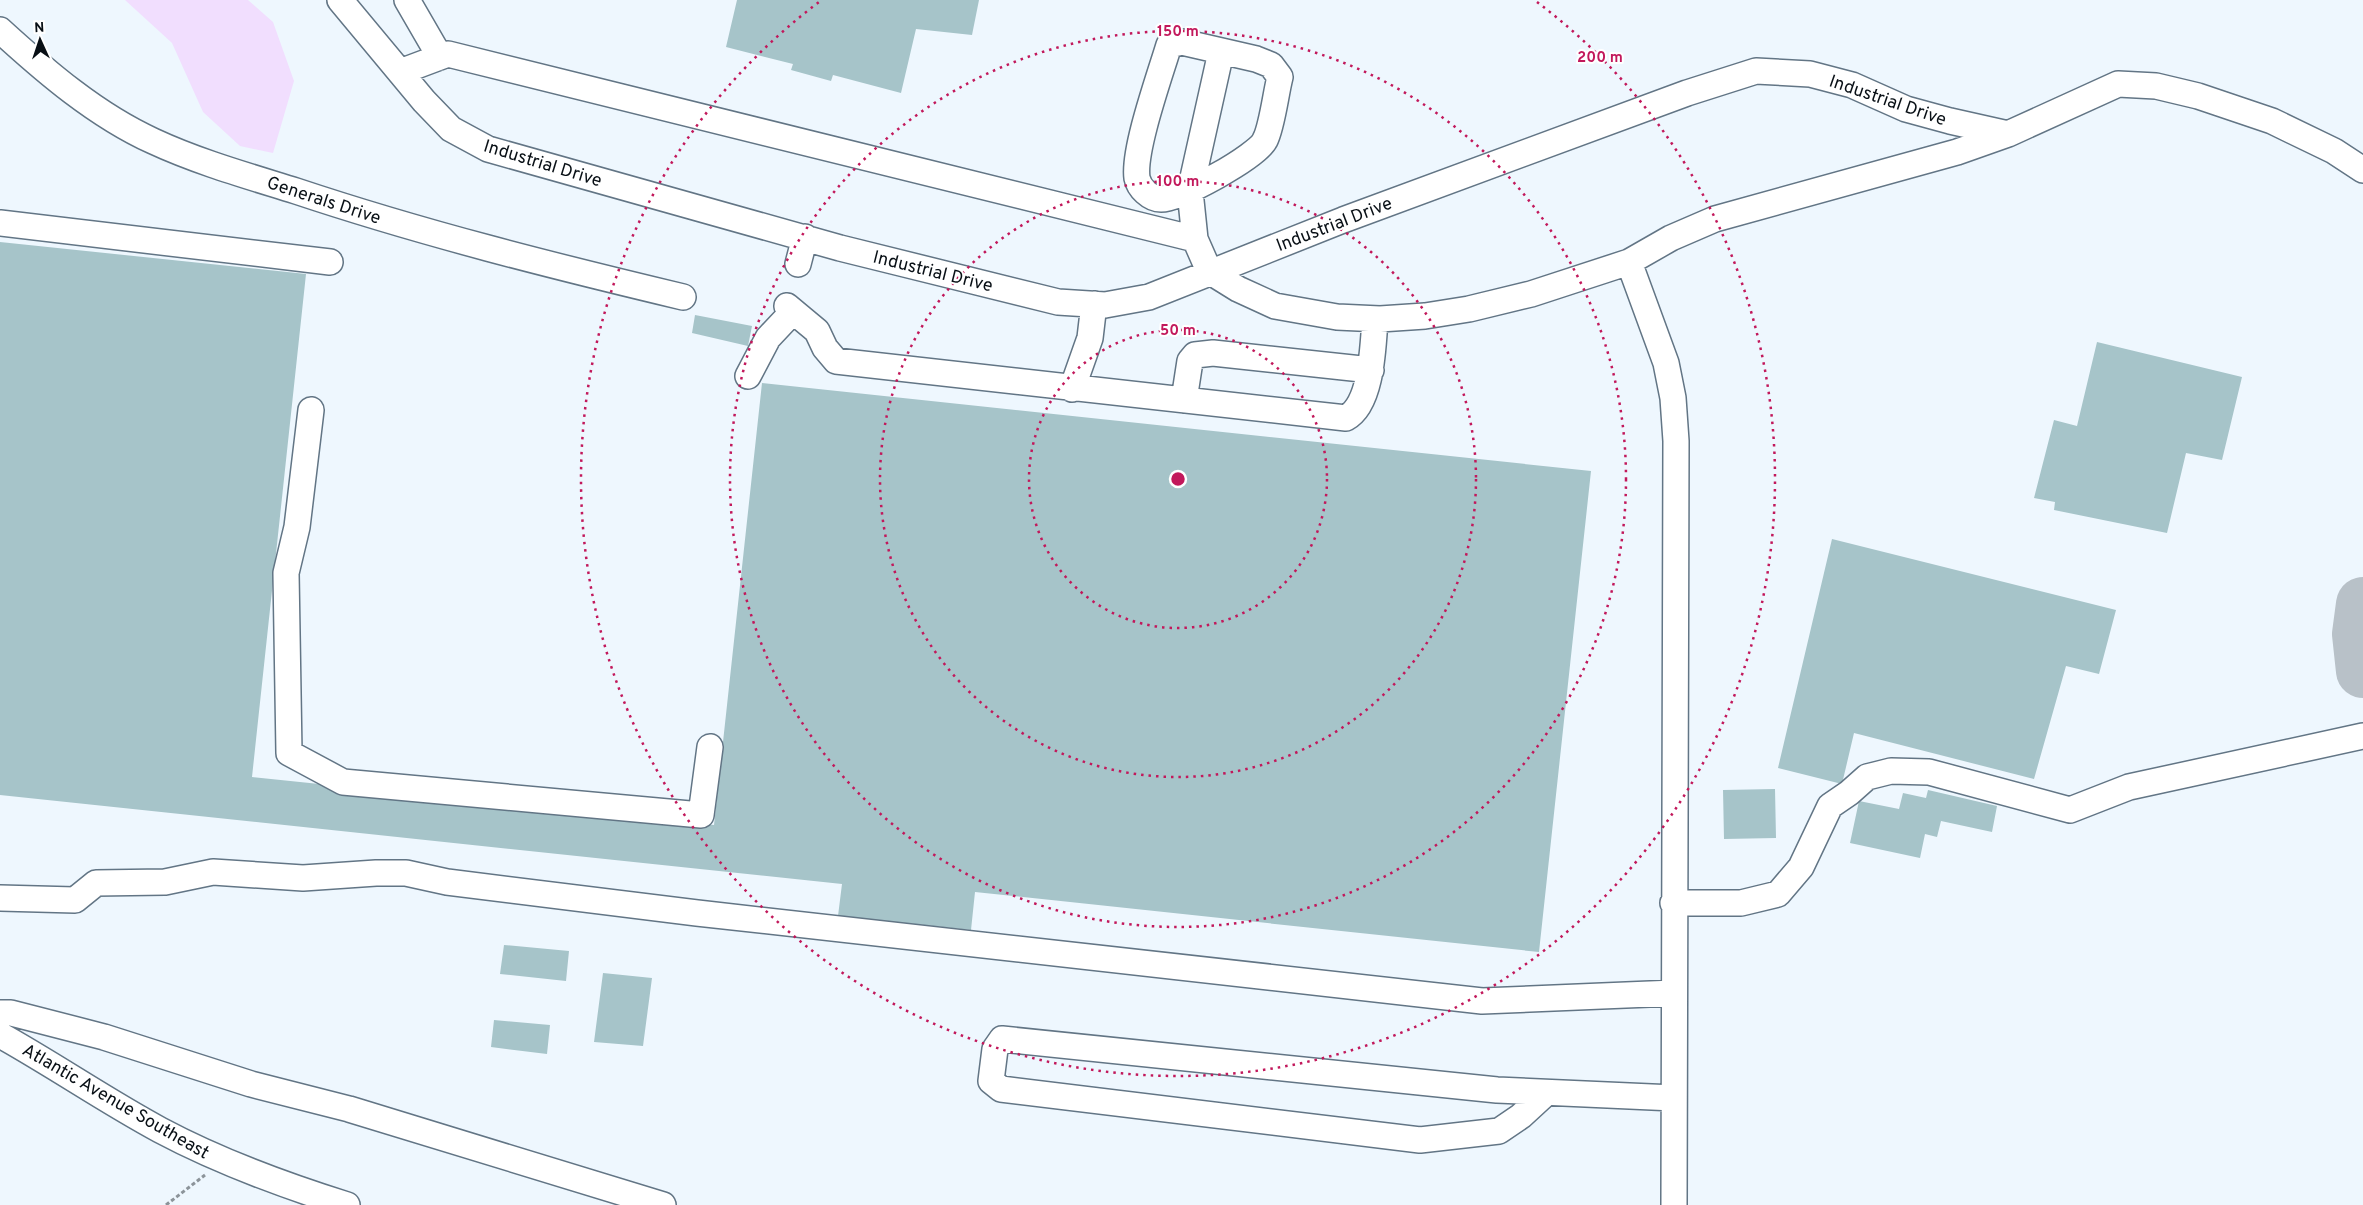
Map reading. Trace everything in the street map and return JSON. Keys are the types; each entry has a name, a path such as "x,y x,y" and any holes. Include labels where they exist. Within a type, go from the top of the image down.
{"street":[{"name":"Industrial Drive","path":"340,0 424,101 452,129 488,149 805,237 1058,302 1105,305 1149,297 1209,271 1687,92 1756,71 1810,74 1852,84 1906,109 1950,122 2008,134"},
{"path":"407,0 440,57"},
{"name":"Generals Drive","path":"0,30 30,57 96,109 152,141 229,170 367,215 683,297"},
{"path":"1182,42 1221,52 1256,59 1271,65 1280,77 1265,141 1252,152 1190,191 1160,199 1146,194 1137,179 1139,151 1169,45 1182,42"},
{"path":"1221,52 1190,191 1196,239 1209,271 1238,290 1275,306 1338,317 1375,319 1425,316 1469,309 1530,294 1630,262 1671,238 1715,219 1957,152 2008,134 2118,84 2156,86 2198,96 2272,121 2334,151 2363,170"},
{"path":"400,72 448,54 1196,239"},
{"path":"0,223 330,262"},
{"path":"798,264 805,237"},
{"path":"1630,262 1666,363 1674,415 1674,1205"},
{"path":"1072,389 1090,338 1094,304"},
{"path":"748,376 768,338 786,314 817,331 825,348 836,360 1072,389 1346,418 1354,414 1360,405 1371,370 1375,319"},
{"path":"1184,400 1190,361 1196,355 1213,353 1371,370"},
{"path":"311,410 297,527 286,573 289,753 342,782 701,815 710,747"},
{"path":"1673,903 1741,903 1778,894 1801,867 1830,806 1849,794 1867,777 1891,771 1929,772 2070,810 2129,788 2363,736"},
{"path":"0,898 75,900 96,883 165,882 214,872 303,878 406,873 447,882 697,913 1482,1001 1674,993"},
{"path":"0,1013 11,1014 104,1038 251,1084 349,1109 663,1205"},
{"name":"Atlantic Avenue Southeast","path":"0,1035 159,1130 196,1149 269,1179 347,1205"},
{"path":"1546,1092 1521,1116 1499,1131 1420,1140 1001,1089 991,1081 995,1050 1002,1039 1497,1090 1546,1092 1674,1098"}],"path":[{"path":"166,1205 207,1173"}],"shaded area":[{"path":"125,0 248,0 273,22 294,81 273,153 240,146 203,112 172,43"}],"building":[{"path":"737,0 979,0 972,35 916,29 901,93 833,75 831,81 791,70 793,64 726,47"},
{"path":"0,242 306,274 252,777 714,825 762,383 1591,471 1539,952 975,892 971,930 838,916 842,884 0,795"},
{"path":"695,315 752,326 748,346 692,333"},
{"path":"2097,342 2242,377 2222,460 2186,453 2167,533 2054,510 2055,502 2034,498 2054,420 2077,426"},
{"path":"1832,539 2116,610 2099,674 2066,666 2034,779 1854,733 1842,784 1778,768"},
{"path":"1775,789 1776,838 1724,839 1723,790"},
{"path":"1928,790 1997,806 1992,832 1941,821 1937,837 1925,834 1920,858 1850,843 1859,801 1899,809 1903,793 1926,798"},
{"path":"504,945 569,951 566,981 500,974"},
{"path":"603,973 652,978 643,1046 594,1042"},
{"path":"494,1020 550,1025 547,1054 491,1047"}],"taxiway":[{"path":"2363,604 2359,634 2363,671"}]}
